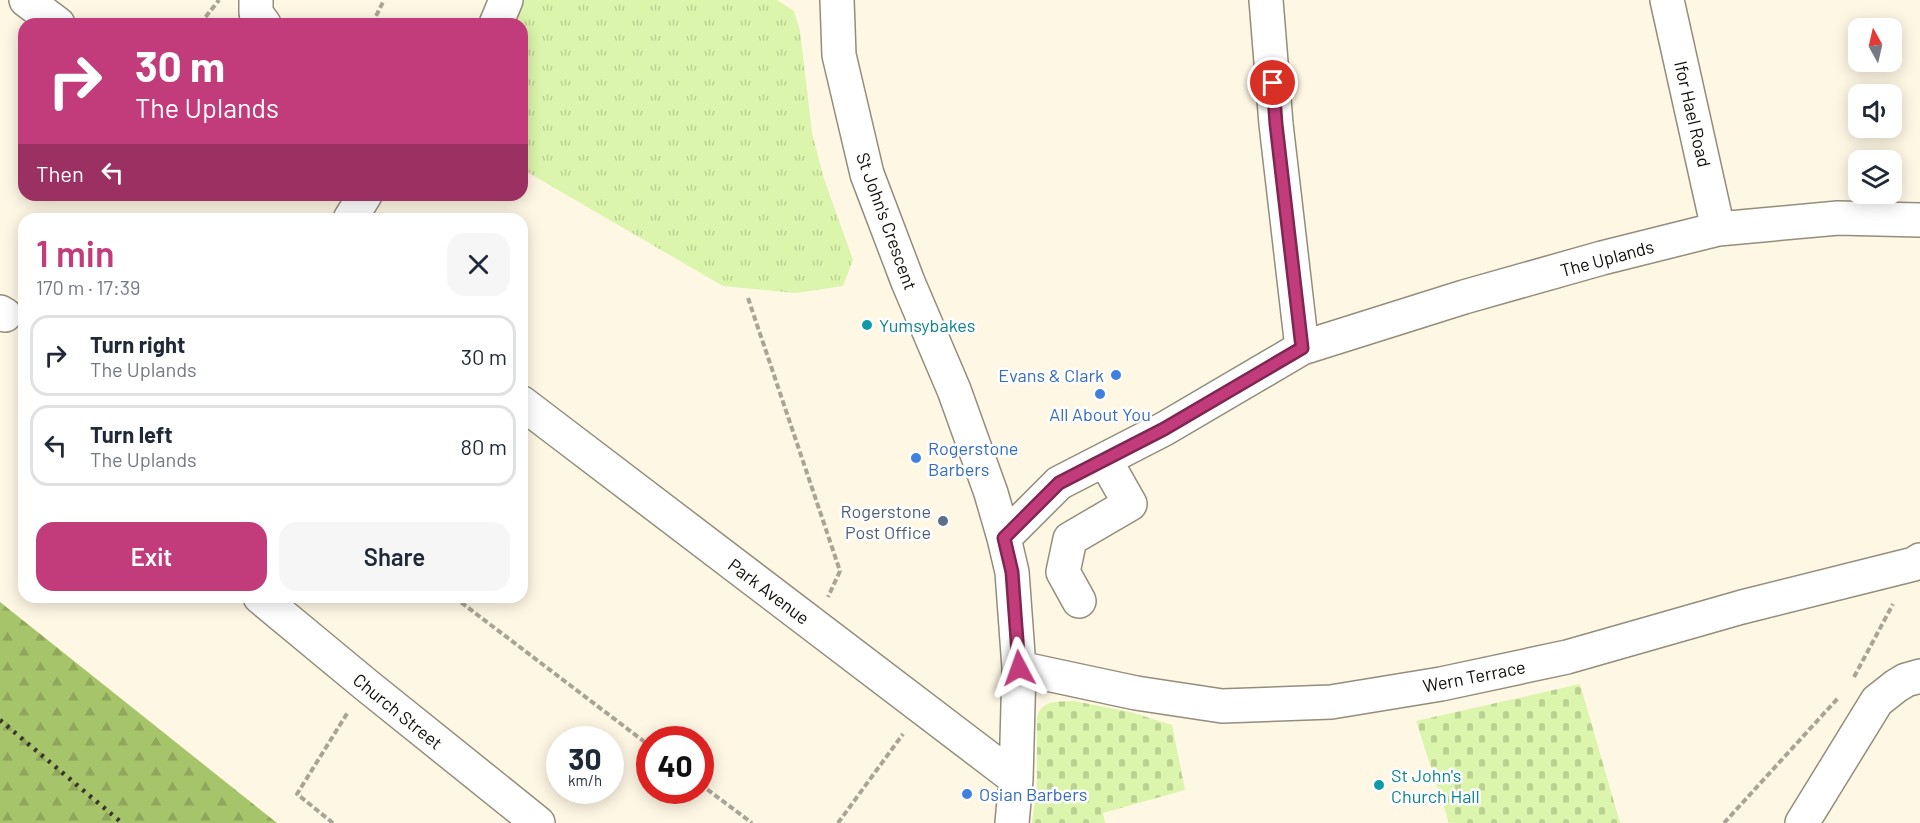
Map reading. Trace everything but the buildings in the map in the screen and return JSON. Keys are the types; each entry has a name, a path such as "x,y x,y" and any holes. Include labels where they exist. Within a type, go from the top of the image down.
{"street":[{"path":"26,0 50,18"},
{"path":"256,0 256,13 260,18"},
{"path":"498,18 506,0"},
{"name":"St John's Crescent","path":"837,0 839,55 867,174 908,282 954,390 991,493 1012,572 1019,668 1016,780 1012,823"},
{"path":"1266,0 1276,124 1302,348"},
{"name":"Ifor Hael Road","path":"1666,0 1718,229"},
{"name":"The Uplands","path":"1004,538 1059,483 1164,429 1302,348 1602,258 1718,229 1838,218 1920,220"},
{"name":"Park Avenue","path":"528,408 1016,780"},
{"path":"1079,601 1063,573 1070,539 1130,504 1105,460"},
{"name":"Wern Terrace","path":"1019,668 1136,693 1222,706 1331,702 1441,684 1567,657 1917,562"},
{"name":"Church Street","path":"267,603 538,823"},
{"path":"1802,823 1877,701 1906,680 1920,676"}],"path":[{"path":"205,18 219,0"},
{"path":"375,18 384,0"},
{"path":"748,298 840,571 815,626"},
{"path":"1849,686 1917,562"},
{"path":"462,603 636,735"},
{"path":"333,823 297,794 365,684"},
{"path":"1724,823 1841,695"},
{"path":"838,823 922,708"},
{"path":"714,794 752,823"}],"green space":[{"path":"523,0 777,0 794,11 800,31 812,133 824,179 853,260 843,286 796,293 723,286 528,172 528,18 516,18"},
{"path":"0,602 277,823 0,823"},
{"path":"1580,684 1620,823 1449,823 1416,721"},
{"path":"1074,701 1130,712 1172,725 1185,790 1103,813 1105,823 1032,823 1037,784 1037,718 1039,712 1042,707 1051,703"}],"railway":[{"path":"0,720 122,823"}],"place":[{"name":"Yumsybakes","path":"867,325"},
{"name":"Evans & Clark","path":"1116,375"},
{"name":"All About You","path":"1100,394"},
{"name":"Rogerstone Barbers","path":"916,458"},
{"name":"Rogerstone Post Office","path":"943,521"},
{"name":"St John's Church Hall","path":"1379,785"},
{"name":"Osian Barbers","path":"967,794"}],"route":[{"path":"1019,668 1012,572 1004,538 1059,483 1164,429 1302,348 1273,83"}]}
